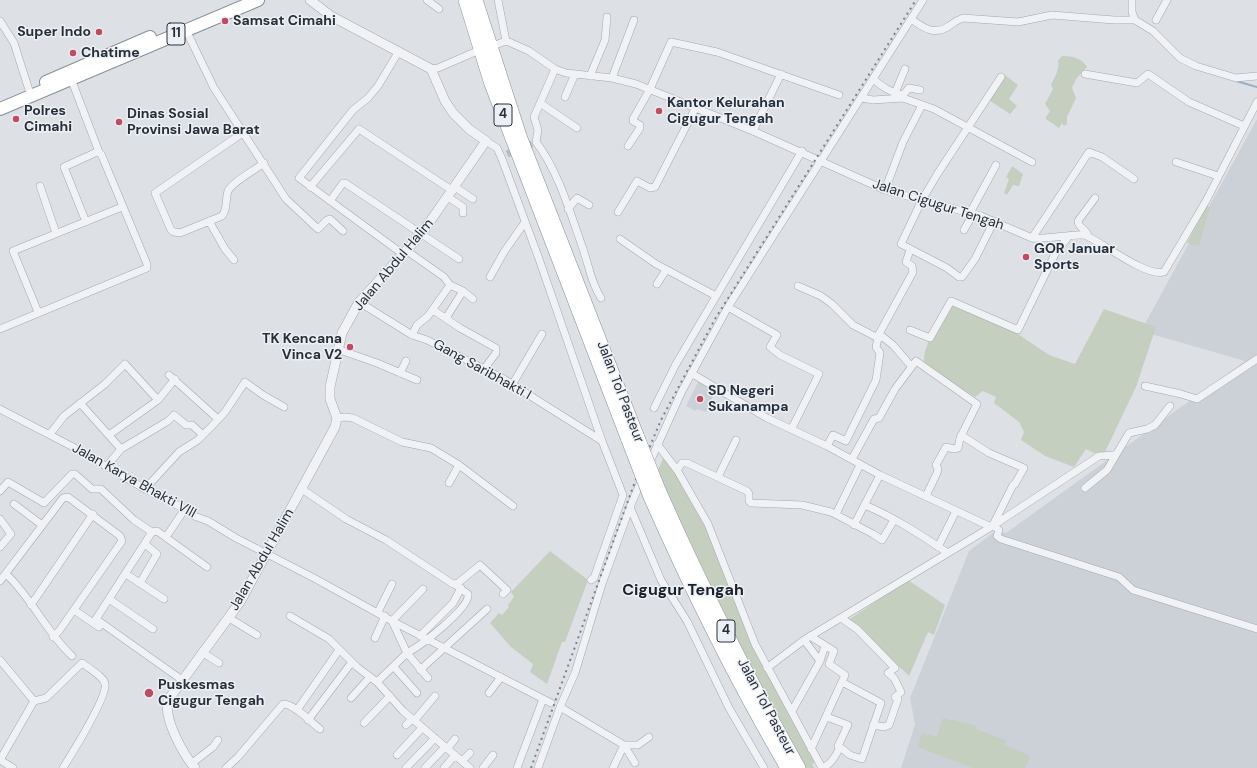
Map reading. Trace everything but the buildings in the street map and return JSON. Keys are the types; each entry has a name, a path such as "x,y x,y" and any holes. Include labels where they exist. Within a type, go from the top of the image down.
{"highway":[{"name":"11","path":"0,109 238,0"},
{"name":"11","path":"0,102 70,76 258,0"},
{"name":"Jalan Tol Pasteur","path":"465,0 491,84 550,226 654,494 668,539 760,722 787,768"},
{"name":"Jalan Tol Pasteur","path":"476,0 550,226"},
{"name":"Jalan Tol Pasteur","path":"654,494 771,718 799,768"}],"street":[{"path":"310,0 331,16 431,69 438,68 475,52"},
{"path":"427,0 440,9"},
{"path":"495,45 506,40 498,0"},
{"path":"538,768 560,707 575,673 602,584 630,507 657,444 691,373 728,307 780,223 822,162 923,0"},
{"path":"1132,0 1133,20"},
{"path":"1156,20 1166,0"},
{"path":"911,19 927,31 942,30 957,20 963,18 1013,22 1052,15 1133,20 1153,31 1180,58 1196,66 1236,78 1257,76"},
{"path":"590,76 597,55 605,40 607,17"},
{"path":"612,78 634,20"},
{"path":"0,21 14,43 29,90"},
{"path":"186,30 214,88 244,132 286,199 318,229 330,219 344,231"},
{"name":"Jalan Cigugur Tengah","path":"506,40 529,52 555,69 575,74 612,78 650,90 753,130 885,190 994,220 1032,238 1041,239 1080,234 1088,236"},
{"path":"628,146 640,128 640,125 633,120 650,90 671,42 717,52 839,95"},
{"path":"399,52 378,86 368,98 353,110 300,176 301,180 405,253 444,277 450,284 463,291 473,299"},
{"path":"431,69 445,101 453,113 469,129 497,148 504,156 525,222 583,380 602,441 623,495 594,578 591,580"},
{"path":"555,69 533,120 538,130 534,143 548,157 584,250 592,280 602,298"},
{"path":"895,93 905,70"},
{"path":"565,97 575,74"},
{"path":"753,130 781,74"},
{"path":"1085,74 1138,84 1148,74 1189,102 1244,126"},
{"path":"0,329 147,268 147,264 99,152 70,76"},
{"path":"994,220 975,259 962,277 959,278 947,268 910,250 901,243 922,200 938,173 970,127 1001,77"},
{"path":"873,79 884,89 903,95 909,88 920,90"},
{"path":"862,98 873,100 903,98 934,109 970,127 1032,162"},
{"path":"1095,198 1078,221 1079,225 1087,232 1088,236 1130,262 1157,273 1164,272 1206,201 1257,102"},
{"path":"540,103 577,128"},
{"path":"885,190 903,142 922,105"},
{"path":"618,212 637,181 650,188 655,187 696,107"},
{"path":"310,187 359,130 452,192 473,199"},
{"path":"244,132 155,193 174,232 180,233 222,216 225,213 228,191 232,185 264,164"},
{"name":"Jalan Abdul Halim","path":"193,766 175,734 167,711 168,700 178,680 229,618 268,553 332,435 337,418 329,393 337,348 342,333 359,302 422,233 452,192 486,141"},
{"path":"654,408 676,364 802,151"},
{"path":"86,222 64,167 93,153 99,152"},
{"path":"1032,238 1089,152 1102,157 1134,179"},
{"path":"1176,162 1218,176"},
{"path":"964,230 971,213 996,165"},
{"path":"330,201 343,183 346,183 422,233 458,259"},
{"path":"40,186 56,233"},
{"path":"452,192 463,207 463,213"},
{"path":"568,209 577,198 589,205"},
{"path":"38,312 13,251 122,207"},
{"path":"209,221 225,250 234,260"},
{"path":"490,277 504,252 525,222"},
{"path":"910,330 930,338 952,301 1018,330 1054,254 1068,236"},
{"path":"620,239 666,270 716,296"},
{"path":"827,446 833,435 846,441 876,380 880,353 876,348 878,336 913,272 912,266 906,262 910,250"},
{"path":"657,284 666,270"},
{"path":"412,335 417,325 433,310 450,284"},
{"path":"798,286 821,296 832,304 853,325 878,336 892,345 911,366"},
{"path":"446,318 463,291"},
{"name":"Gang Saribhakti I","path":"359,302 412,335 427,340 512,385 602,441"},
{"path":"728,307 777,335 770,347 776,352 819,374 792,428"},
{"path":"433,310 496,348 496,352 484,370"},
{"path":"512,385 542,334"},
{"path":"337,348 417,380"},
{"path":"1145,386 1197,399 1257,359"},
{"path":"852,460 874,419 879,418 895,389 915,360 976,402 976,406 961,435 958,448 946,448 936,465 938,469 937,473 926,496"},
{"path":"400,373 406,362"},
{"path":"50,434 64,416 105,384 125,364 158,400"},
{"path":"691,373 767,418 792,428 860,465 956,511 992,525 999,530 997,536 1001,539 1119,577 1133,590 1257,629"},
{"path":"109,435 142,413 158,400 172,377 218,419"},
{"path":"145,489 179,452 198,440 218,419 245,382 262,395 284,407"},
{"path":"80,403 121,448"},
{"path":"1086,488 1107,470 1129,433 1147,429 1154,424 1170,406"},
{"name":"Jalan Karya Bhakti VIII","path":"1,412 50,434 145,489 185,509 194,516 208,521 236,538 268,553 378,612 392,622"},
{"path":"106,467 121,448 174,415 186,425 192,425 203,435"},
{"path":"337,418 353,418 402,442 431,448 459,464 513,506"},
{"path":"961,435 989,453 1024,468 1013,485 992,525"},
{"path":"718,477 736,440"},
{"path":"657,444 677,470 708,524 755,644 822,768 826,767 840,747 838,746 848,725 827,717"},
{"path":"767,668 807,638 948,553 1099,456 1114,456"},
{"path":"677,470 682,463 687,463 747,492 751,503 802,505 836,514 882,540 894,520"},
{"path":"449,483 459,464"},
{"path":"836,514 860,465"},
{"path":"0,491 9,483 44,503 72,474 75,474 92,489 101,489 134,520 152,532 157,531 207,567"},
{"path":"854,525 880,475"},
{"path":"302,489 346,519 386,540 405,554 461,588 469,595 459,611 428,640 407,653 377,682"},
{"path":"0,581 42,524 65,497 93,514 120,536 122,541 59,631 53,637"},
{"path":"14,504 42,524"},
{"path":"865,506 926,537 948,553"},
{"path":"630,507 661,580 687,622 729,708 764,768"},
{"path":"166,537 185,509"},
{"path":"938,547 956,511"},
{"path":"31,605 93,514"},
{"path":"0,519 11,534 0,547"},
{"path":"152,532 126,574 97,615 96,620 178,680"},
{"path":"140,583 157,554 145,544"},
{"path":"454,584 480,566 507,590 503,594"},
{"path":"6,574 19,586 53,637 72,656"},
{"path":"126,574 164,600"},
{"path":"378,612 392,584"},
{"path":"420,636 453,603 461,588"},
{"path":"392,622 423,589"},
{"path":"109,599 153,629"},
{"path":"420,670 487,609"},
{"path":"74,610 178,680"},
{"path":"290,616 302,625 321,634 377,682 413,720 470,768"},
{"path":"375,638 385,616"},
{"path":"229,618 257,635"},
{"path":"841,618 868,638 895,668 888,674 894,678 901,692 895,697 898,699 889,725 884,727 873,725"},
{"path":"392,622 551,703"},
{"path":"392,622 407,653 428,678"},
{"path":"807,638 834,651 830,665 845,674 827,717 811,749"},
{"path":"807,638 820,661"},
{"path":"792,711 820,661 825,646"},
{"path":"297,710 339,650"},
{"path":"202,652 219,663"},
{"path":"0,660 34,701"},
{"path":"308,720 352,662"},
{"path":"12,768 0,760 34,701 46,698 82,663 105,682 106,687 97,708 63,768"},
{"path":"394,666 417,693"},
{"path":"351,698 370,677"},
{"path":"489,693 501,677"},
{"path":"840,747 850,755 862,759 881,703 842,682"},
{"path":"364,723 390,696"},
{"path":"406,725 413,720 435,696"},
{"path":"517,768 543,699"},
{"path":"226,768 238,757 284,704 288,704 297,710 320,729"},
{"path":"560,707 624,745 635,763"},
{"path":"397,755 422,728"},
{"path":"624,745 638,745 649,737"},
{"path":"407,768 435,738"},
{"path":"425,768 455,739"},
{"path":"193,766 213,747 218,740"},
{"path":"613,768 624,745"},
{"path":"462,761 470,752"},
{"path":"483,768 493,754"},
{"path":"444,768 455,755"}],"shaded area":[{"path":"1257,119 1257,768 901,768 915,725 910,698 969,551 997,530 1006,533 1245,361 1141,331"},
{"name":"SD Negeri Sukanampa","path":"699,380 716,389 706,412 697,409 696,411 686,406"}],"green space":[{"path":"1062,56 1076,58 1082,61 1087,67 1076,79 1072,88 1076,98 1067,117 1067,124 1064,126 1062,123 1059,128 1046,119 1050,111 1045,104 1053,89 1051,85 1057,70 1058,61"},
{"path":"1005,75 1018,85 1009,99 1017,106 1010,114 989,100 1000,79"},
{"path":"1012,166 1023,174 1019,186 1013,185 1007,195 1004,193 1009,179 1006,177"},
{"path":"1207,205 1210,208 1199,246 1187,243"},
{"path":"956,306 1015,332 1049,355 1075,364 1104,309 1156,327 1136,387 1105,452 1094,453 1086,449 1074,467 1045,456 1021,440 1024,432 1019,422 994,403 996,397 983,391 975,397 924,365 924,357 928,342 949,307"},
{"path":"664,456 678,475 708,530 723,572 816,762 812,764 814,768 804,768 744,657 657,472"},
{"path":"550,551 588,580 565,642 562,642 547,684 530,672 533,664 511,647 490,623 499,613 502,615 509,607 508,605 514,597 511,592"},
{"path":"908,580 945,605 934,635 928,632 909,676 858,627 847,621"},
{"path":"943,718 977,726 976,729 1007,741 1004,745 1030,756 1025,768 973,768 918,747 922,733 937,737"}],"waterway":[{"path":"1236,81 1257,87"}],"tunnel":[{"path":"507,154 532,144"}],"railway":[{"path":"531,768 633,487 661,420 715,319 916,0"}],"place":[{"name":"Samsat Cimahi","path":"225,21"},
{"name":"Super Indo","path":"99,32"},
{"name":"Chatime","path":"73,53"},
{"name":"Kantor Kelurahan Cigugur Tengah","path":"659,111"},
{"name":"Polres Cimahi","path":"16,119"},
{"name":"Dinas Sosial Provinsi Jawa Barat","path":"119,122"},
{"name":"GOR Januar Sports","path":"1026,257"},
{"name":"TK Kencana Vinca V2","path":"350,347"},
{"name":"SD Negeri Sukanampa","path":"700,399"},
{"name":"Puskesmas Cigugur Tengah","path":"149,693"}],"district":[{"name":"Cigugur Tengah","path":"683,591"}]}
